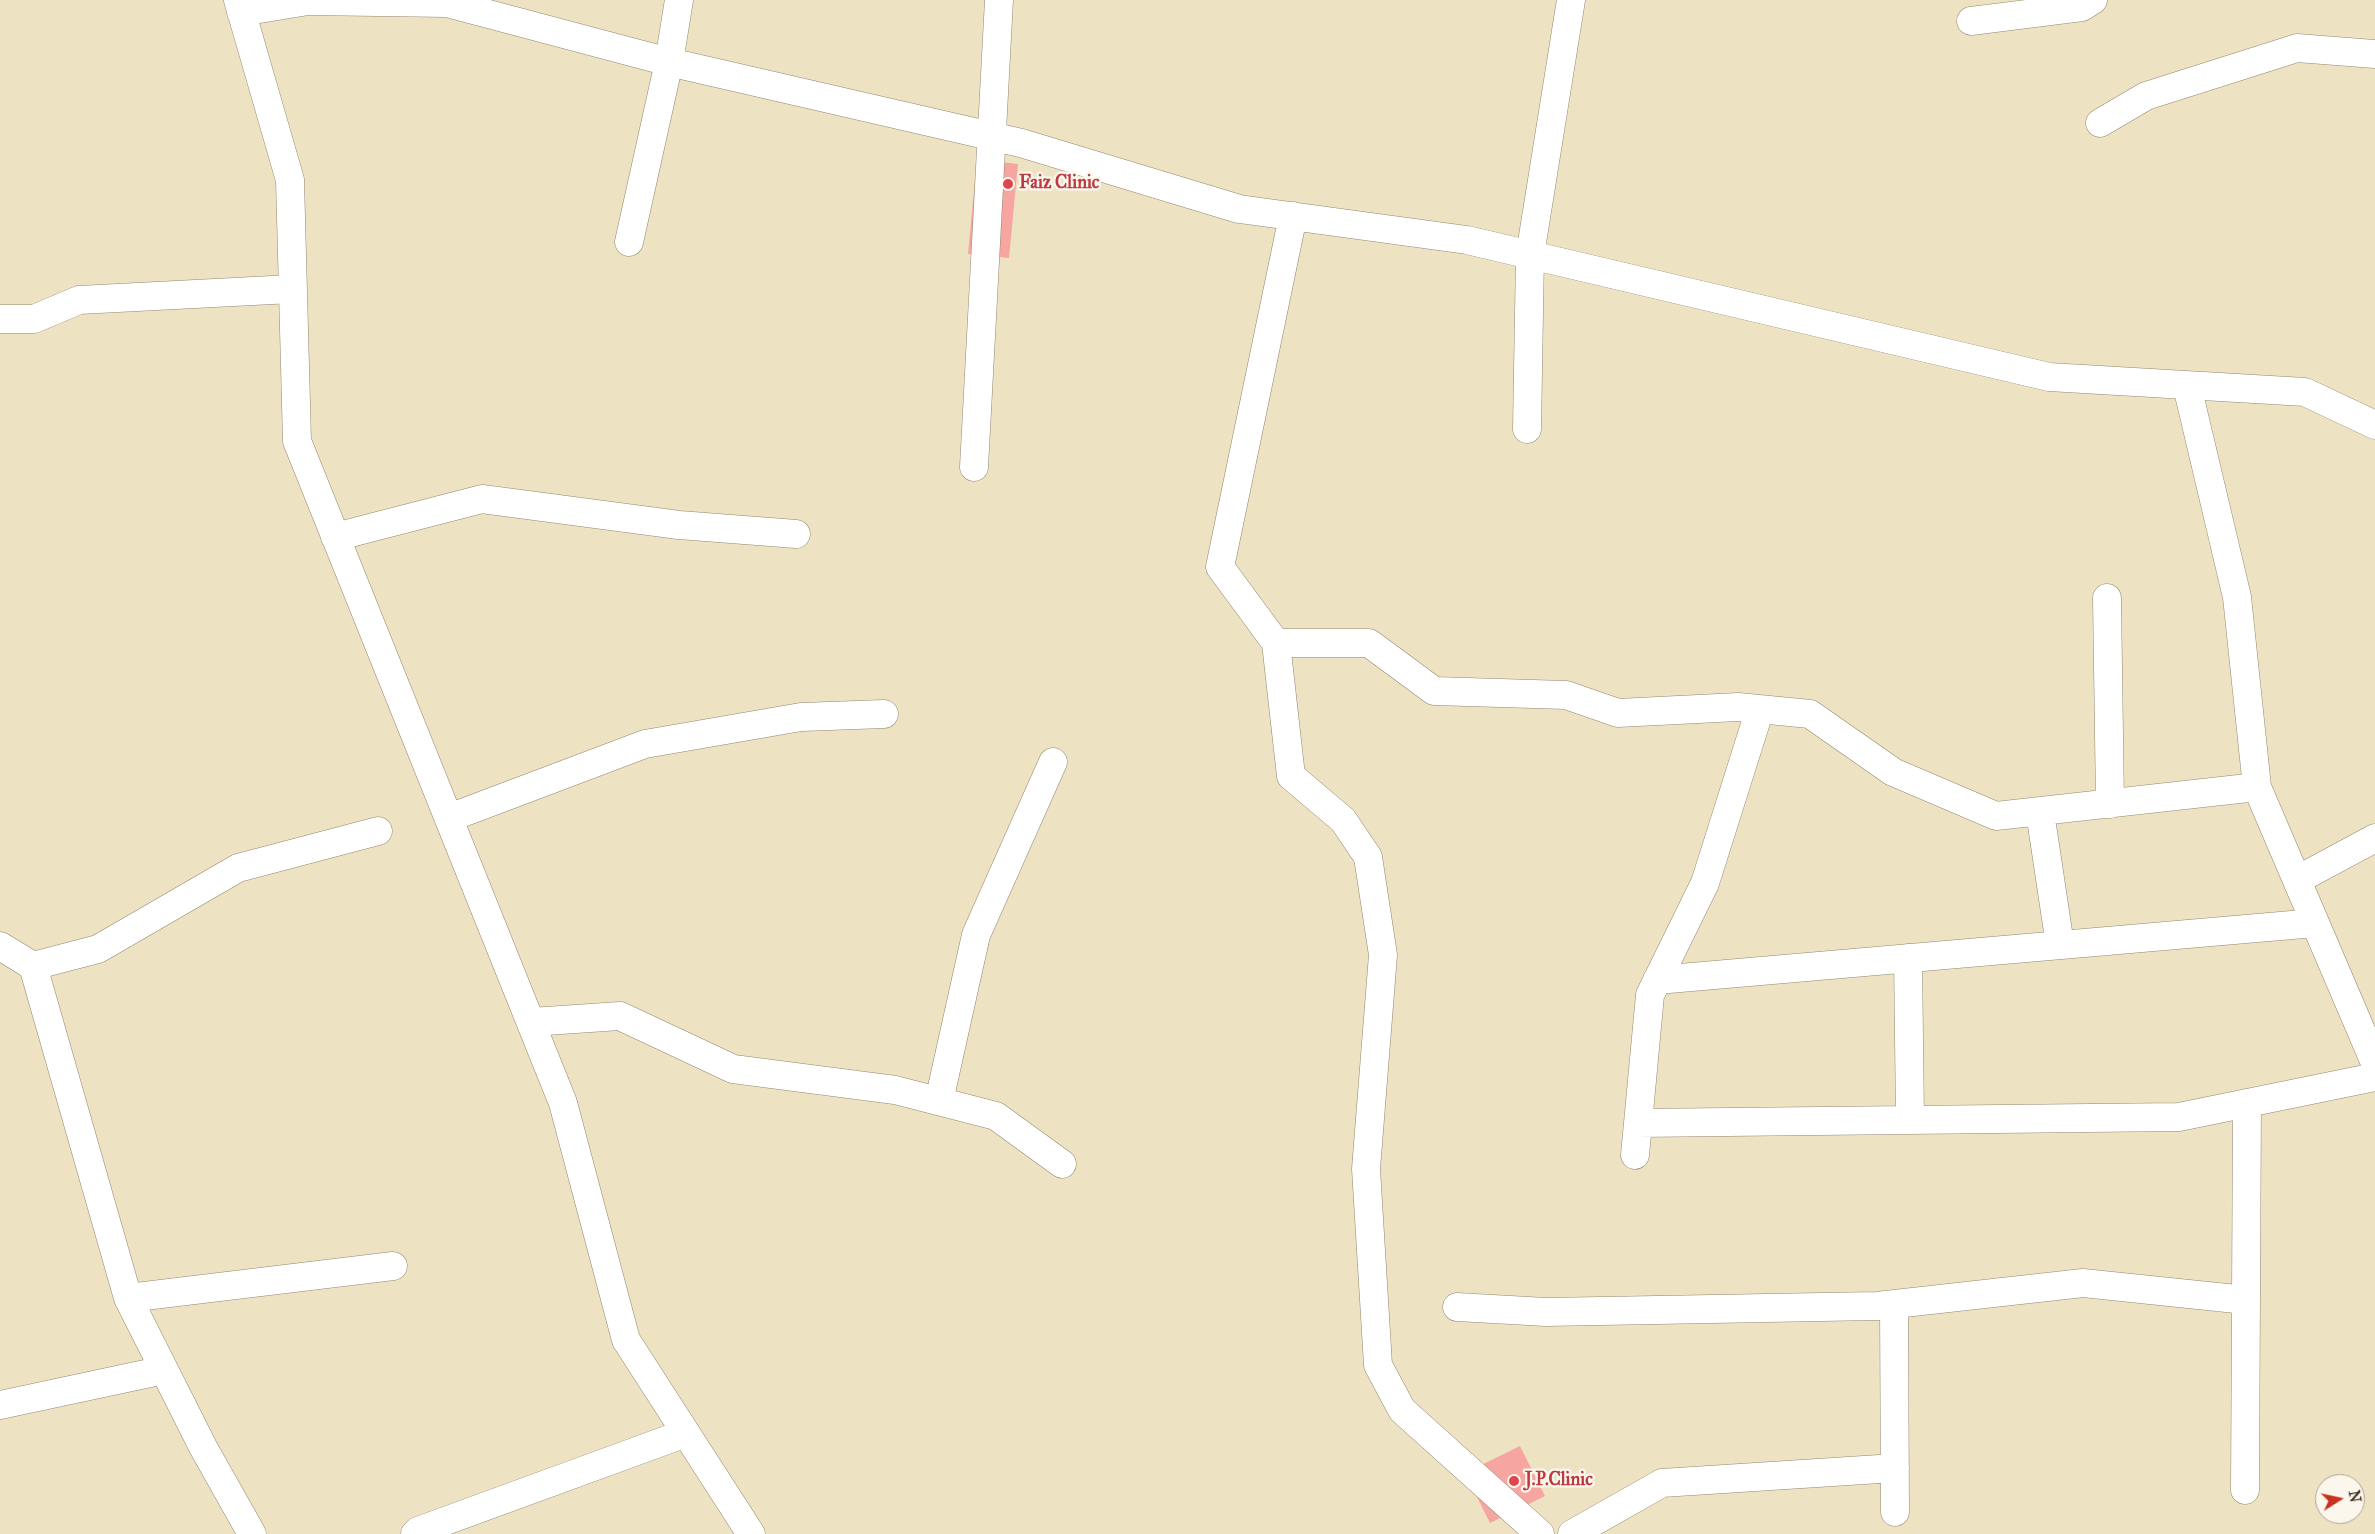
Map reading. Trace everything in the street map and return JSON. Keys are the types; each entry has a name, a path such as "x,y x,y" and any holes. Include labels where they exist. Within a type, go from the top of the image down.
{"street":[{"path":"629,242 670,62 679,0"},
{"path":"974,467 999,0"},
{"path":"1527,429 1530,255 1571,0"},
{"path":"1971,21 2082,7 2093,0"},
{"path":"751,1534 626,1340 563,1103 297,441 290,180 239,6 308,1 447,3 670,62 1021,143 1239,209 1467,240 2048,378 2306,392 2375,425"},
{"path":"2100,122 2146,96 2297,48 2375,54"},
{"path":"1292,216 1220,567 1276,643 1291,776 1343,820 1368,857 1383,955 1366,1169 1378,1365 1402,1410 1540,1534"},
{"path":"0,319 34,319 79,300 292,289"},
{"path":"2187,386 2238,597 2257,787 2375,1063"},
{"path":"335,537 482,498 679,525 796,534"},
{"path":"2107,598 2110,804"},
{"path":"1276,643 1369,643 1434,691 1566,695 1618,713 1738,707 1810,714 1893,772 1996,816 2257,787"},
{"path":"1635,1155 1650,995 1706,883 1760,710"},
{"path":"448,818 645,744 801,717 884,714"},
{"path":"939,1101 976,935 1053,762"},
{"path":"2040,812 2060,945"},
{"path":"33,966 98,948 238,868 378,831"},
{"path":"2297,880 2375,838"},
{"path":"1657,980 2315,923"},
{"path":"0,946 33,966 128,1298 203,1447 252,1534"},
{"path":"1908,958 1910,1120"},
{"path":"531,1022 620,1016 733,1069 895,1090 996,1116 1062,1164"},
{"path":"1638,1123 2179,1117 2375,1077"},
{"path":"2245,1490 2247,1103"},
{"path":"128,1298 392,1266"},
{"path":"1457,1307 1546,1312 1877,1306 2083,1283 2246,1300"},
{"path":"1894,1304 1895,1512"},
{"path":"0,1405 164,1370"},
{"path":"415,1534 418,1531 686,1433"},
{"path":"1572,1534 1662,1483 1895,1468"}],"building":[{"path":"977,159 1018,164 1009,258 968,254"},
{"path":"1520,1446 1545,1496 1490,1523 1465,1473"}],"place":[{"name":"Faiz Clinic","path":"1008,184"},
{"name":"J.P.Clinic","path":"1514,1481"}]}
